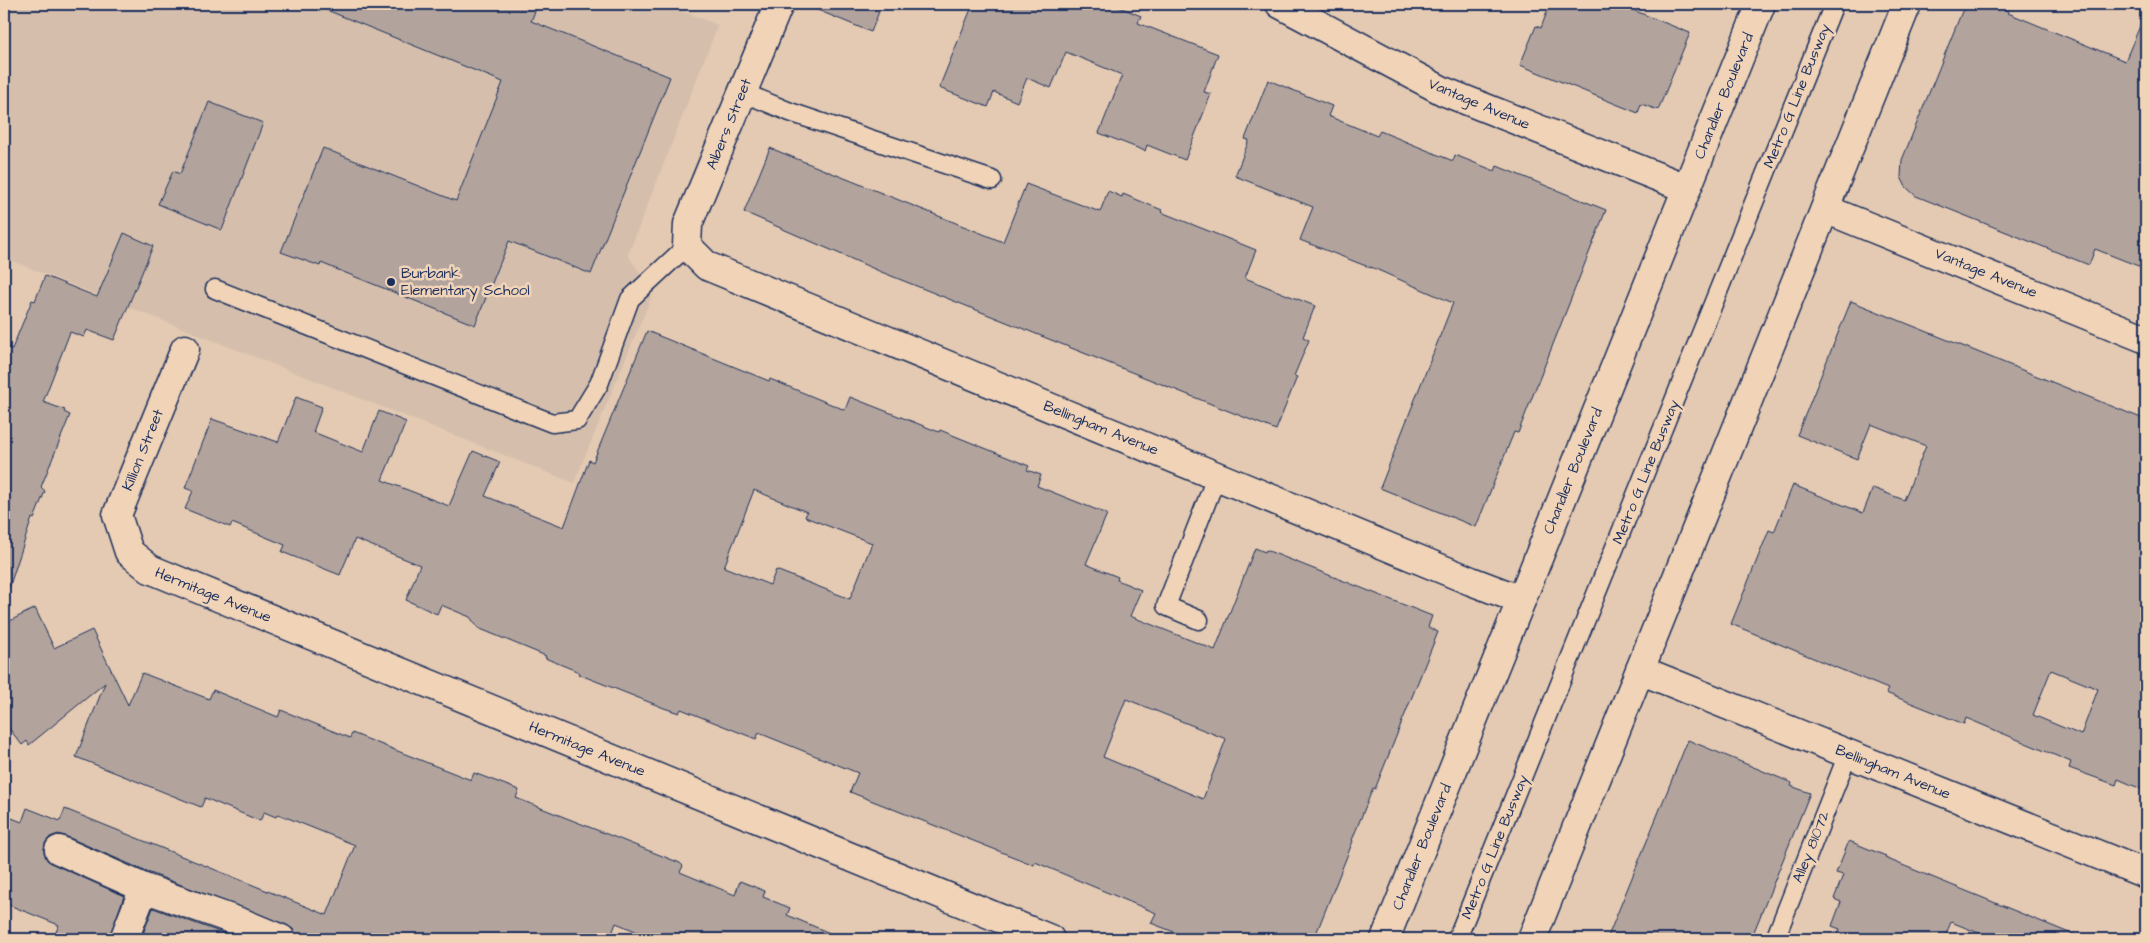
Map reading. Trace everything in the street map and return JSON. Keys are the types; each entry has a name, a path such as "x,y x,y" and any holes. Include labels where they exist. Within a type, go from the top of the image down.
{"street":[{"name":"Albers Street","path":"688,246 688,224 778,4"},
{"name":"Vantage Avenue","path":"1280,4 1443,91 1686,188"},
{"name":"Chandler Boulevard","path":"1385,939 1761,4"},
{"path":"1532,939 1906,4"},
{"name":"Vantage Avenue","path":"1825,209 2146,339"},
{"name":"Bellingham Avenue","path":"688,246 707,266 1521,600"},
{"name":"Killion Street","path":"129,552 117,515 185,350"},
{"name":"Hermitage Avenue","path":"129,552 150,569 1050,939"},
{"name":"Bellingham Avenue","path":"1640,670 2146,874"},
{"path":"59,850 242,932 281,939"},
{"path":"124,939 144,888"}],"lane":[{"name":"Metro G Line Busway","path":"1458,939 1834,4"},
{"path":"742,92 790,112 992,180"},
{"path":"215,288 552,424 577,420 599,384 630,298 688,246"},
{"path":"1199,620 1166,606 1217,475"},
{"name":"Alley 81072","path":"1775,939 1848,754"}],"shaded area":[{"path":"4,4 664,4 718,25 628,255 653,293 574,483 4,258"}],"building":[{"path":"312,4 538,4 531,21 670,77 591,274 509,241 475,325 321,263 320,266 281,252 323,148 456,201 503,82"},
{"path":"803,4 882,4 871,32"},
{"path":"973,4 1112,4 1141,16 1138,23 1218,54 1204,92 1211,94 1185,160 1147,145 1145,151 1099,133 1122,75 1066,52 1051,88 1027,78 1017,102 994,92 988,107 939,88"},
{"path":"1550,4 1618,4 1690,33 1658,110 1641,104 1638,113 1520,65 1536,26 1541,28"},
{"path":"1965,4 1990,4 2125,61 2146,12 2146,269 2095,249 2089,265 1916,196 1906,187 1901,177 1902,160"},
{"path":"1268,80 1332,106 1328,116 1377,136 1380,131 1453,161 1455,155 1495,171 1497,166 1606,210 1518,433 1514,432 1476,527 1380,488 1453,303 1371,267 1300,240 1313,207 1235,176 1249,140 1245,139"},
{"path":"209,102 263,123 222,230 158,204 173,171 180,174"},
{"path":"770,148 1003,242 1026,184 1100,212 1108,191 1122,197 1123,194 1162,210 1161,212 1256,250 1245,278 1315,306 1303,337 1309,340 1294,376 1297,377 1276,430 879,271 744,212"},
{"path":"124,233 153,246 114,340 87,330 84,337 70,332 43,402 65,410 64,412 70,415 41,487 45,491 34,519 32,518 9,588 4,587 4,346 12,349 32,300 35,301 45,276 97,297"},
{"path":"1851,301 2146,420 2146,791 2118,779 2116,785 2069,768 2071,762 1966,718 1964,724 1886,693 1888,689 1731,624 1769,530 1774,532 1793,485 1863,513 1873,488 1904,500 1926,446 1871,424 1857,459 1797,435","holes":["2051,670 2098,689 2081,735 2033,715"]},
{"path":"647,331 845,410 850,397 939,432 940,430 1029,466 1027,470 1041,475 1037,486 1107,514 1086,564 1118,577 1117,580 1141,590 1130,616 1215,650 1255,548 1265,552 1266,550 1432,616 1428,627 1438,632 1375,789 1373,788 1314,939 1192,939 1151,923 1156,913 1035,862 1034,865 850,792 858,773 759,733 756,739 681,709 679,713 664,708 578,674 579,672 545,658 546,656 478,628 470,617 441,605 437,614 406,600 420,565 355,539 340,575 282,552 285,545 232,523 230,527 185,509 193,491 185,488 212,419 278,442 296,397 322,407 313,432 363,452 379,411 406,422 382,480 449,506 473,451 500,462 485,496 564,527 589,460 593,462","holes":["754,490 807,512 805,517 872,543 850,599 776,570 770,585 724,567","1126,699 1226,739 1203,799 1103,757"]},
{"path":"35,608 54,648 92,630 128,705 142,673 209,699 213,690 278,717 281,710 350,738 352,733 471,780 474,773 519,790 516,798 680,863 683,866 680,872 735,895 740,881 765,891 763,897 790,908 787,915 844,939 655,939 616,923 610,939 296,939 294,930 287,925 150,873 58,834 50,837 45,843 44,852 47,860 124,896 109,939 53,939 59,925 4,903 4,815 22,822 27,808 60,821 65,809 327,915 355,845 278,814 276,817 264,812 260,821 205,798 201,807 76,757 105,683 29,745 27,741 22,745 4,722 4,624"},
{"path":"1688,740 1792,783 1791,786 1810,793 1751,939 1607,939"},
{"path":"1849,841 1886,856 1885,858 2084,939 1994,939 1951,922 1944,939 1836,939 1840,929 1832,926 1841,902 1834,899 1843,875 1836,873"},
{"path":"153,908 225,934 225,939 141,939"}],"place":[{"name":"Burbank Elementary School","path":"391,282"}]}
